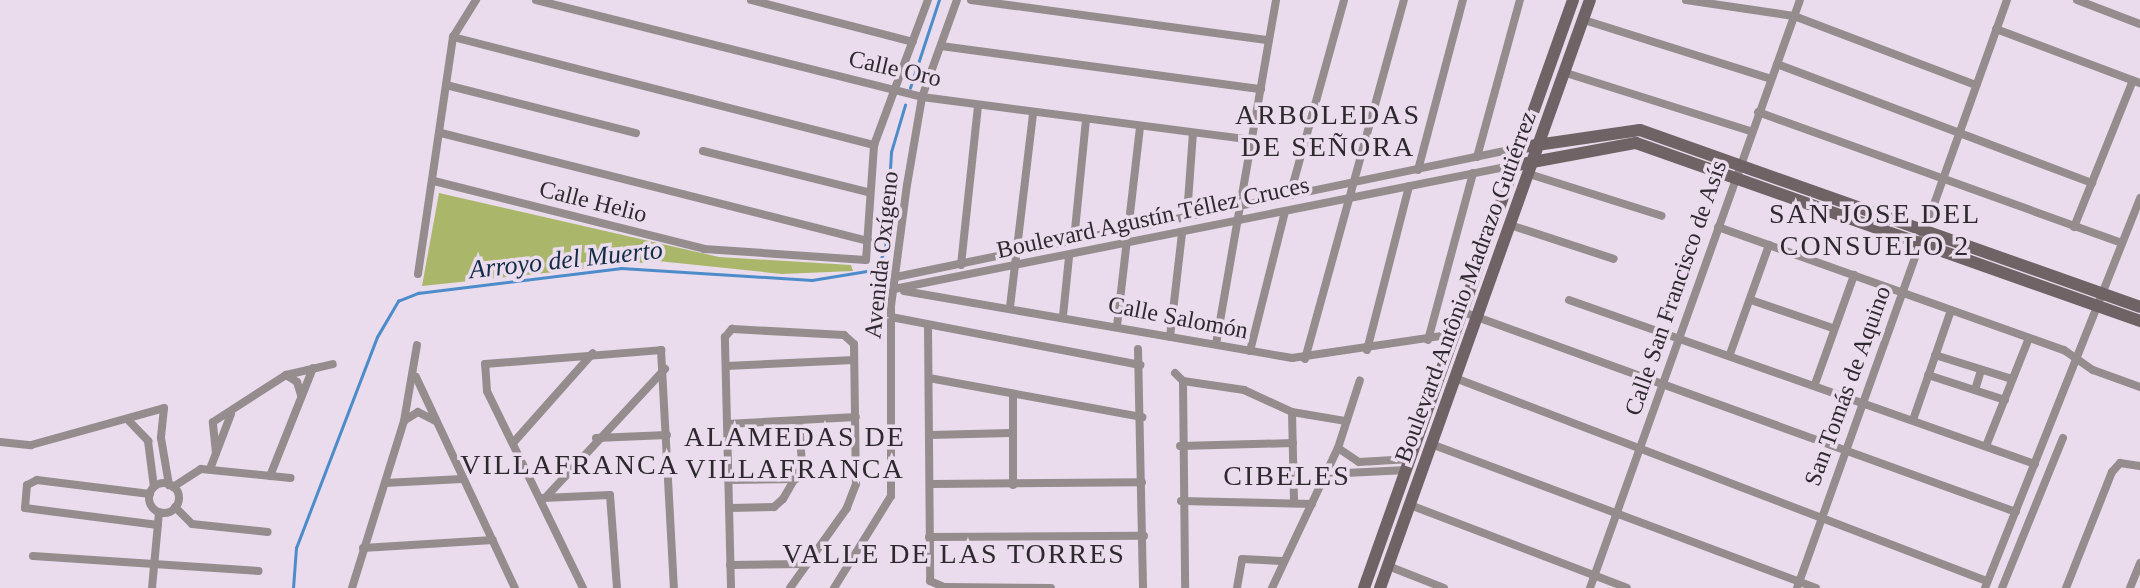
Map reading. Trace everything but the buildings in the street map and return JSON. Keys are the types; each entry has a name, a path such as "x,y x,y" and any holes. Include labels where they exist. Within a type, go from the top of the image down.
{"street":[{"path":"418,274 434,181 453,37 476,0"},
{"name":"Calle Oro","path":"536,0 922,97 1252,140"},
{"path":"751,0 913,42"},
{"name":"Avenida Oxígeno","path":"869,258 868,192 874,145 928,0"},
{"name":"Avenida Oxígeno","path":"834,588 891,496 891,317 894,289 922,97 957,0"},
{"path":"971,0 1268,40"},
{"path":"1216,344 1276,0"},
{"path":"1290,195 1344,0"},
{"path":"1306,359 1404,0"},
{"path":"1418,170 1463,0"},
{"path":"1477,158 1520,0"},
{"name":"Boulevard Antônio Madrazo Gutiérrez","path":"1364,588 1517,164 1573,0"},
{"name":"Boulevard Antônio Madrazo Gutiérrez","path":"1380,588 1590,0"},
{"path":"1686,0 1794,16 1976,85"},
{"name":"Calle San Francisco de Asís","path":"1590,588 1750,131 1800,0"},
{"name":"San Tomás de Aquino","path":"1798,585 2007,0"},
{"path":"2077,0 2140,24"},
{"path":"1584,20 1771,79"},
{"path":"1996,29 2137,82 2074,227"},
{"path":"453,37 874,145"},
{"path":"941,46 1261,89"},
{"path":"1777,64 2092,183"},
{"path":"1566,73 1750,131"},
{"path":"446,85 636,133"},
{"path":"961,265 978,106"},
{"path":"1758,112 2121,243"},
{"path":"1010,307 1014,253 1033,113"},
{"path":"1074,240 1086,120"},
{"path":"1117,326 1140,127"},
{"name":"Boulevard Agustín Téllez Cruces","path":"896,277 1539,143 1633,129 1739,163 2140,307"},
{"path":"441,133 869,241"},
{"path":"1187,216 1193,133"},
{"name":"Boulevard Agustín Téllez Cruces","path":"894,289 1013,269 1517,164 1531,167 1636,143 2096,308 2140,321"},
{"path":"703,150 868,192"},
{"path":"1531,167 1662,216"},
{"path":"1428,340 1473,173"},
{"name":"Calle Helio","path":"434,181 704,249 869,258"},
{"path":"1367,351 1409,186"},
{"path":"1455,378 1986,585 2140,198"},
{"path":"1250,351 1285,212"},
{"path":"1510,225 1614,259"},
{"path":"1718,227 2029,338 2140,387"},
{"path":"1170,337 1182,233"},
{"path":"1730,354 1769,245"},
{"path":"1063,316 1069,257"},
{"path":"1815,384 1854,275"},
{"name":"Calle Salomón","path":"894,289 1306,359 1367,351 1455,334"},
{"path":"1569,300 1730,354 2035,464"},
{"path":"1751,300 1833,328"},
{"path":"1913,420 1951,310"},
{"path":"1463,313 2016,512"},
{"path":"891,317 928,327 1140,365"},
{"path":"928,327 929,576 938,586 1051,588"},
{"path":"731,588 725,337 732,330 849,337 854,360 856,417 852,498 790,588"},
{"path":"1986,446 2029,338"},
{"path":"352,588 416,377 417,345"},
{"path":"583,588 543,498 513,443 482,366 654,348 662,353 665,369 674,588"},
{"path":"1139,349 1143,588"},
{"path":"513,443 593,353"},
{"path":"1936,355 2011,379"},
{"path":"726,366 854,360"},
{"path":"216,453 211,426 286,375 333,364"},
{"path":"270,476 313,368"},
{"path":"543,498 596,438 665,369"},
{"path":"1975,390 1981,370"},
{"path":"1175,373 1183,382 1261,394 1292,412 1346,421"},
{"path":"286,375 301,396"},
{"path":"1928,375 2005,400"},
{"path":"416,377 515,588"},
{"path":"929,378 1142,416"},
{"path":"1272,588 1282,561 1338,448 1360,380"},
{"path":"1183,382 1180,446 1185,588"},
{"path":"1013,395 1013,485"},
{"path":"0,442 31,445 129,421 164,408 161,438 175,508 192,524 268,531"},
{"path":"404,421 418,412 436,421"},
{"path":"1292,412 1294,503"},
{"path":"210,469 231,414"},
{"path":"727,424 856,417"},
{"path":"729,508 774,507 796,480 802,466 799,420"},
{"path":"129,421 148,441 152,491 159,512 152,588"},
{"path":"929,435 1011,433"},
{"path":"596,438 667,435"},
{"path":"2002,588 2063,438"},
{"path":"1180,446 1293,443"},
{"path":"1432,444 1618,513 1798,585 1816,588"},
{"path":"1338,448 1359,462 1409,464"},
{"path":"2066,588 2112,472 2120,463 2140,466"},
{"path":"1325,474 1409,464"},
{"path":"158,525 25,508 27,485 37,481 152,491 171,486 192,471 210,469 291,478"},
{"path":"384,483 462,479"},
{"path":"728,480 796,480"},
{"path":"930,484 1142,482"},
{"path":"543,498 610,495 617,588"},
{"path":"1181,501 1312,504"},
{"path":"1410,505 1627,588"},
{"path":"159,512 175,508"},
{"path":"929,537 1144,536"},
{"path":"363,548 493,540"},
{"path":"33,556 259,571"},
{"path":"1237,588 1242,559 1282,561"},
{"path":"2130,588 2140,563"},
{"path":"730,565 807,564"},
{"path":"1388,566 1444,588"}],"green space":[{"path":"439,193 719,257 851,265 853,271 782,274 658,261 422,286"}],"waterway":[{"name":"Arroyo del Muerto","path":"910,88 939,0"},
{"name":"Arroyo del Muerto","path":"293,588 296,548 377,337 398,301 418,293 621,268 812,280 874,270 885,251 891,152 905,105"}],"district":[{"name":"ARBOLEDAS DE SEÑORA","path":"1328,131"},
{"name":"SAN JOSE DEL CONSUELO 2","path":"1875,230"},
{"name":"ALAMEDAS DE VILLAFRANCA","path":"795,453"},
{"name":"VILLAFRANCA","path":"570,465"},
{"name":"CIBELES","path":"1287,476"},
{"name":"VALLE DE LAS TORRES","path":"954,554"}]}
